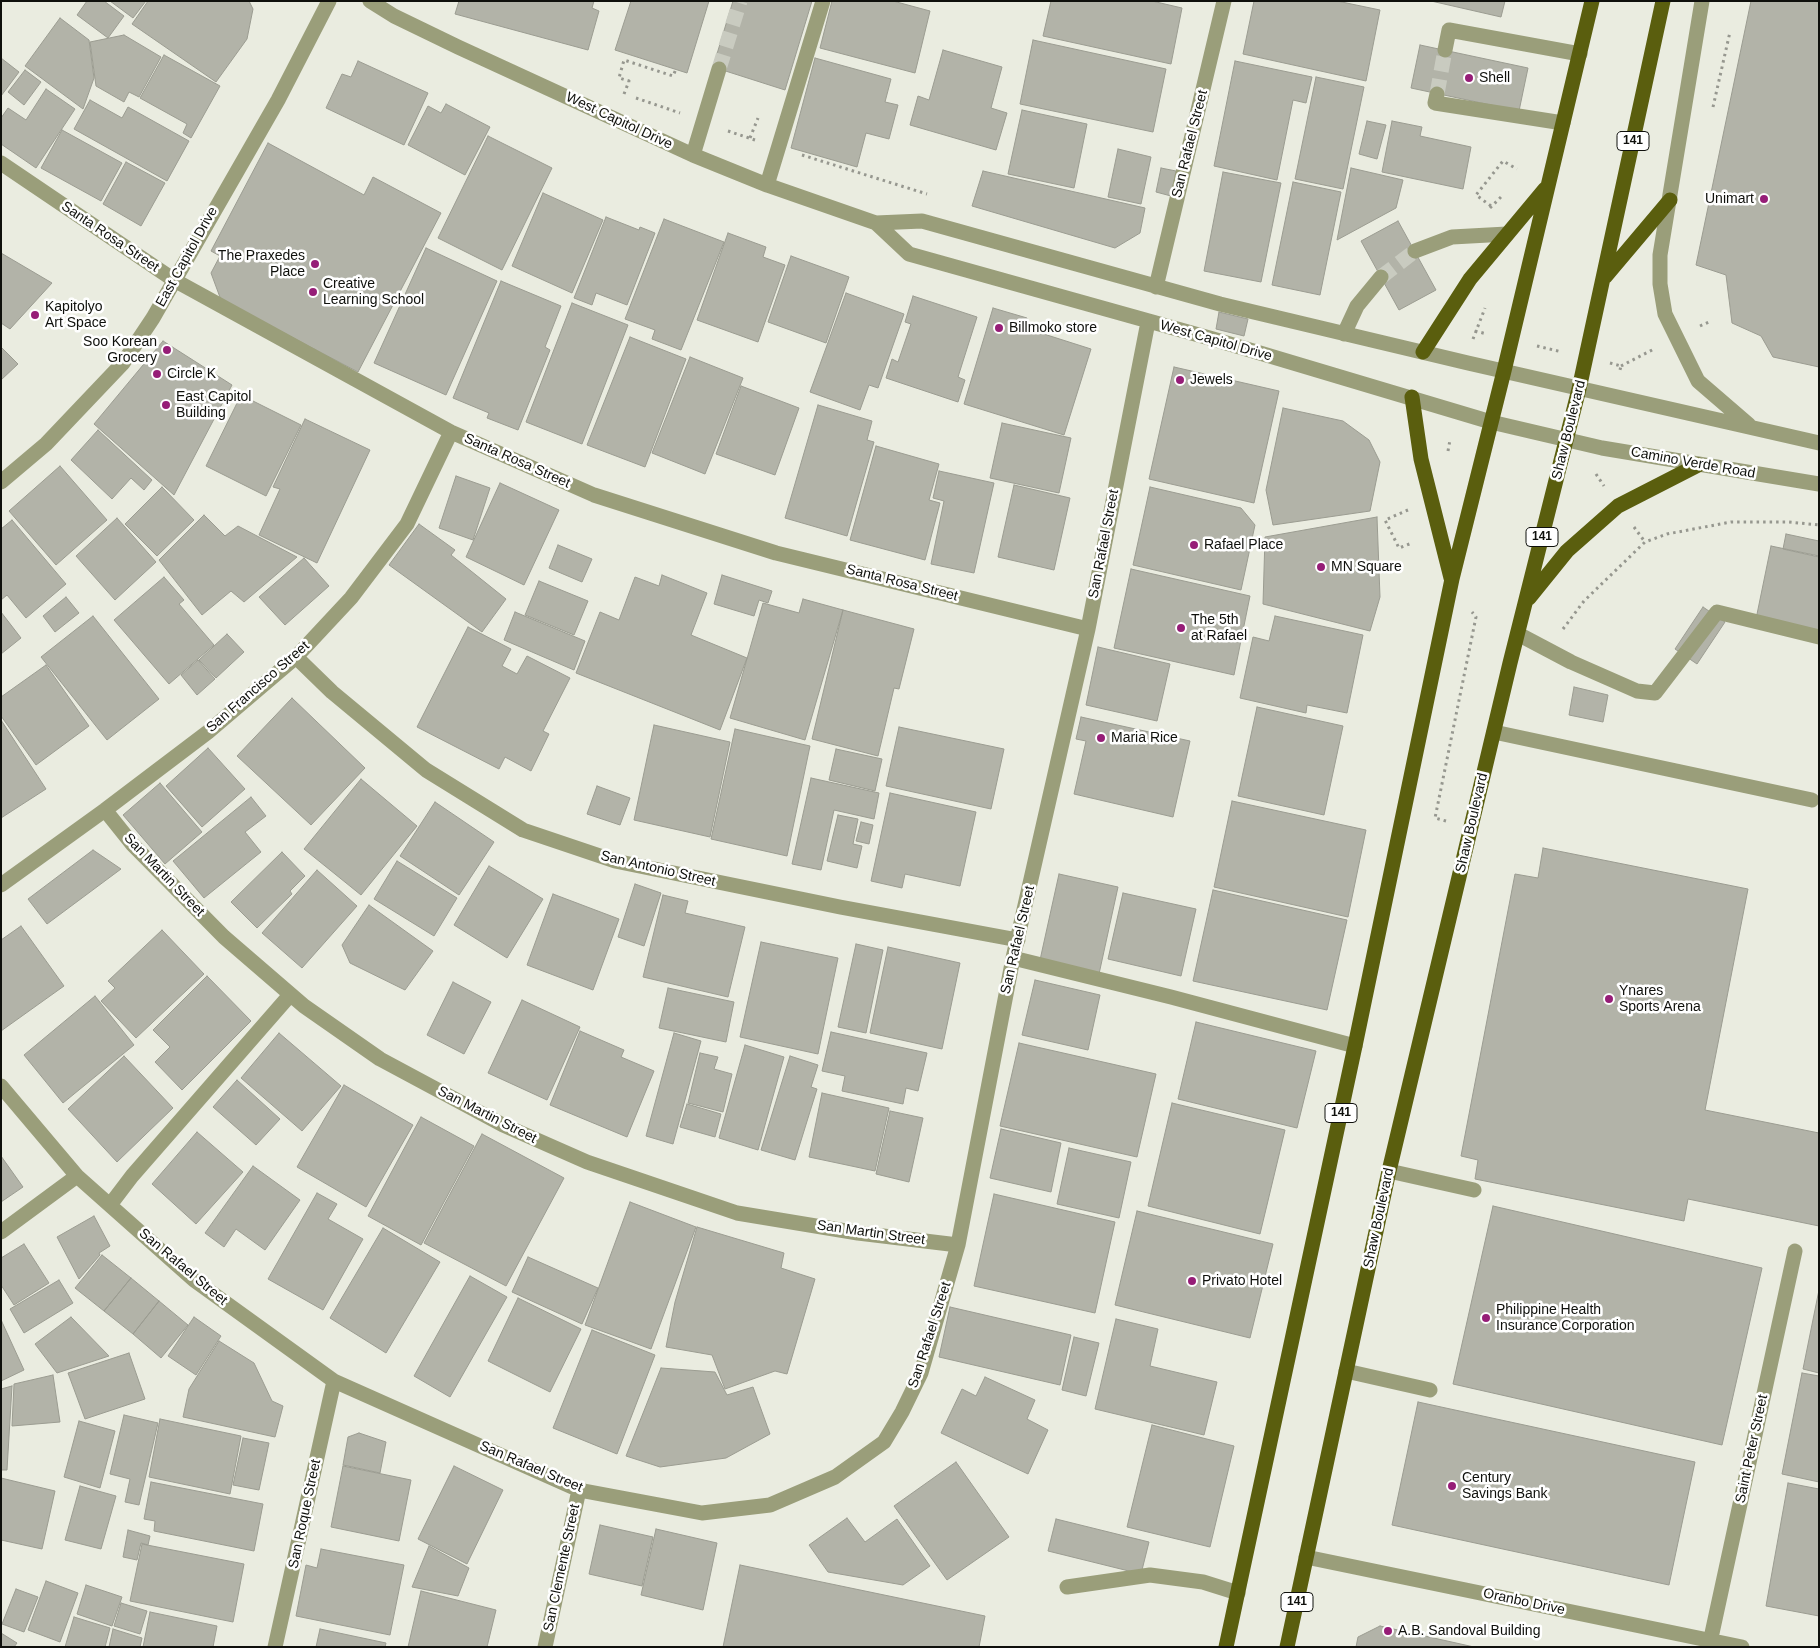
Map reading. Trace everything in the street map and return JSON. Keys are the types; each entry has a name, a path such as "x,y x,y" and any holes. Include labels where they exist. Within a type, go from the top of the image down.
{"main road":[{"name":"141","path":"1226,1647 1355,1046 1452,579 1504,372 1592,1"},
{"name":"Shaw Boulevard","path":"1287,1647 1389,1171 1494,732 1580,389 1663,1"},
{"path":"1423,352 1470,279 1548,186"},
{"path":"1602,280 1670,200"},
{"path":"1412,397 1421,459 1452,579"},
{"path":"1526,601 1567,551 1618,506 1698,465"}],"street":[{"name":"East Capitol Drive","path":"1,482 46,444 123,363 152,318 278,100 330,1"},
{"name":"West Capitol Drive","path":"370,1 394,16 458,47 693,155 767,185 876,222 922,221 1156,287 1344,334 1580,389"},
{"path":"767,185 822,1"},
{"name":"San Rafael Street","path":"1156,287 1224,1"},
{"path":"1702,1 1660,255 1660,284 1665,314 1698,381 1752,428"},
{"path":"1445,50 1449,30 1580,54"},
{"path":"693,155 719,69"},
{"path":"1437,94 1434,103 1563,123"},
{"name":"Santa Rosa Street","path":"1,162 174,280 451,432 594,495 776,553 1088,629"},
{"name":"West Capitol Drive","path":"876,222 909,254 1412,397 1491,422 1567,441"},
{"path":"1415,251 1452,237 1507,234"},
{"path":"1344,334 1357,306 1380,277"},
{"name":"San Rafael Street","path":"1,1086 77,1176 194,1280 334,1381 579,1490 702,1513 770,1505 835,1477 884,1442 902,1412 921,1373 958,1245 1013,958 1088,629 1148,322"},
{"path":"1580,389 1819,443"},
{"name":"San Francisco Street","path":"1,885 105,810 208,732 296,657 351,598 407,524 451,432"},
{"name":"Camino Verde Road","path":"1567,441 1698,465 1819,484"},
{"path":"1518,634 1637,691 1655,693 1717,612 1819,637"},
{"name":"San Antonio Street","path":"296,657 332,692 426,770 523,830 615,861 840,907 1018,940"},
{"path":"1494,732 1812,800"},
{"name":"San Martin Street","path":"105,810 133,845 224,938 290,995 380,1059 503,1125 587,1162 737,1213 858,1233 958,1245"},
{"path":"1013,958 1181,999 1355,1046"},
{"path":"110,1205 132,1176 290,995"},
{"path":"1389,1171 1474,1190"},
{"path":"1,1232 77,1176"},
{"name":"Saint Peter Street","path":"1709,1644 1795,1250"},
{"path":"1346,1371 1430,1390"},
{"name":"San Roque Street","path":"276,1647 334,1381"},
{"name":"San Clemente Street","path":"545,1647 579,1490"},
{"name":"Oranbo Drive","path":"1306,1557 1709,1644 1742,1647"},
{"path":"1067,1587 1150,1575 1203,1582 1238,1593"}],"path":[{"path":"1712,112 1730,32"},
{"path":"624,94 629,81 619,78 624,60 674,76 676,69"},
{"path":"617,91 702,122 928,194"},
{"path":"1491,206 1476,195 1503,161 1517,169"},
{"path":"1409,510 1385,520 1399,548 1412,543"},
{"path":"1550,650 1568,621 1579,608 1645,542 1667,534 1731,522 1789,522 1819,525"}],"building":[{"path":"87,1 104,1 124,16 108,38 77,15"},
{"path":"110,1 146,1 133,18"},
{"path":"148,1 249,1 253,9 247,39 216,82 132,24"},
{"path":"459,1 594,1 592,8 599,11 588,50 455,14"},
{"path":"631,1 709,1 687,73 615,50"},
{"path":"733,1 812,1 785,90 713,67"},
{"path":"832,1 893,1 930,11 915,73 820,48"},
{"path":"1051,1 1152,1 1182,8 1171,64 1043,36"},
{"path":"1254,1 1337,1 1380,10 1366,81 1243,54"},
{"path":"1431,1 1505,1 1501,17"},
{"name":"Unimart","path":"1751,1 1819,1 1819,367 1773,357 1761,336 1732,323 1726,275 1696,265"},
{"path":"60,18 89,40 94,78 83,109 25,66"},
{"path":"124,35 161,57 139,97 129,92 124,102 96,86 90,42"},
{"path":"1033,40 1166,69 1153,132 1020,104"},
{"name":"Shell","path":"1420,45 1528,68 1519,111 1411,88"},
{"path":"943,50 1002,67 991,108 1007,113 996,150 910,125 918,96 929,100"},
{"path":"164,55 220,86 191,138 183,133 187,124 140,98"},
{"path":"1,58 19,72 1,96"},
{"path":"815,58 891,79 885,102 898,105 889,139 866,133 857,167 791,148"},
{"path":"358,61 428,93 404,145 326,108 342,74 351,77"},
{"path":"1235,61 1312,77 1306,103 1293,100 1277,180 1214,166"},
{"path":"25,70 41,82 24,105 8,92"},
{"path":"1316,77 1364,87 1343,189 1295,179"},
{"path":"46,89 75,109 36,168 1,144 1,118 8,108 26,120"},
{"path":"90,100 122,118 128,107 189,141 167,181 74,129"},
{"path":"446,104 490,127 465,175 408,145 428,106 441,113"},
{"path":"1022,110 1087,124 1074,188 1008,174"},
{"path":"1367,121 1386,125 1377,159 1359,154"},
{"path":"1392,121 1422,127 1420,136 1471,147 1463,189 1382,172"},
{"path":"62,130 122,163 101,201 41,168"},
{"path":"488,136 552,168 502,270 438,238"},
{"name":"The Praxedes Place","path":"268,143 364,195 373,177 441,213 358,372 221,300 211,273 220,256 211,251"},
{"path":"1118,149 1151,157 1141,204 1108,197"},
{"path":"126,162 165,183 141,226 103,204"},
{"path":"1161,168 1176,171 1171,196 1156,192"},
{"path":"1351,168 1403,180 1396,208 1337,240"},
{"path":"983,171 1145,208 1140,233 1115,248 972,206"},
{"path":"1223,172 1281,183 1261,282 1204,271"},
{"path":"1293,182 1341,192 1320,295 1272,285"},
{"path":"543,193 603,220 572,293 512,266"},
{"path":"606,217 639,230 640,227 655,233 627,305 596,293 592,305 574,298"},
{"path":"664,219 724,242 681,350 652,339 655,330 625,319"},
{"path":"1398,221 1436,290 1399,310 1361,241"},
{"path":"728,233 766,247 763,257 785,265 758,342 697,320"},
{"path":"426,248 497,281 446,395 374,363"},
{"path":"1,253 52,283 10,329 1,323"},
{"path":"791,256 849,277 826,343 768,322"},
{"path":"501,281 561,306 545,347 550,350 518,430 487,418 489,413 453,398"},
{"path":"846,293 904,314 878,388 869,385 860,410 810,392"},
{"path":"913,296 977,317 958,377 965,380 958,402 886,378 892,359 898,362 911,324 905,322"},
{"path":"572,303 628,325 582,444 526,422"},
{"path":"993,308 1027,318 1025,328 1091,349 1064,435 964,404"},
{"path":"1219,312 1248,319 1244,336 1216,329"},
{"path":"630,337 686,359 645,467 587,445"},
{"name":"East Capitol Building","path":"163,341 232,385 174,495 94,424"},
{"path":"1,347 18,364 1,380"},
{"path":"690,357 743,378 705,474 652,453"},
{"path":"1174,367 1279,391 1254,503 1149,479"},
{"path":"741,386 799,408 775,475 716,454"},
{"path":"241,395 301,425 266,496 206,466"},
{"path":"818,405 872,421 867,440 874,442 847,536 785,518"},
{"path":"1283,408 1343,421 1369,440 1380,462 1370,511 1273,525 1266,490"},
{"path":"305,419 370,450 317,563 259,535 280,489 273,487"},
{"path":"1002,423 1071,438 1059,493 990,478"},
{"path":"98,430 152,480 144,490 131,478 112,499 71,460"},
{"path":"876,446 939,464 929,500 940,503 925,560 850,540"},
{"path":"60,466 107,520 56,565 9,511"},
{"path":"939,471 994,483 974,573 931,564 944,501 933,498"},
{"path":"456,476 490,488 473,540 439,528"},
{"path":"500,483 559,510 524,585 466,557"},
{"path":"1014,485 1070,498 1054,570 998,557"},
{"path":"162,487 194,520 157,556 125,524"},
{"name":"Rafael Place","path":"1150,487 1241,508 1255,525 1241,590 1133,565"},
{"path":"204,515 225,536 238,526 297,557 244,602 231,591 202,615 159,560"},
{"name":"MN Square","path":"1377,517 1380,597 1370,631 1263,604 1265,537"},
{"path":"117,518 156,562 115,600 76,556"},
{"path":"12,520 66,584 26,618 7,595 1,600 1,529"},
{"path":"419,524 455,550 451,555 506,599 482,632 389,565"},
{"path":"1786,534 1819,541 1819,557 1783,549"},
{"path":"558,545 592,559 582,582 549,568"},
{"path":"1771,546 1819,556 1819,632 1756,619"},
{"path":"304,558 329,586 285,625 259,597"},
{"name":"The 5th at Rafael","path":"1131,569 1250,596 1234,675 1114,648"},
{"path":"662,575 707,593 691,635 747,658 720,730 576,673 600,612 619,620 635,577 659,586"},
{"path":"722,575 772,591 768,603 759,600 754,616 714,604"},
{"path":"164,577 184,600 179,604 214,645 169,684 114,620"},
{"path":"539,581 588,601 574,635 525,615"},
{"path":"66,597 79,613 55,632 43,616"},
{"path":"803,599 843,610 805,740 730,718 763,603 799,613"},
{"path":"1703,607 1725,622 1697,664 1675,649"},
{"path":"843,610 914,629 899,689 894,688 878,756 812,739"},
{"path":"1,612 21,638 1,654"},
{"path":"515,612 585,641 574,670 504,640"},
{"path":"93,616 159,699 107,740 41,657"},
{"path":"1275,616 1363,635 1347,713 1307,705 1306,713 1240,698 1253,637 1269,641"},
{"path":"468,627 511,649 502,666 517,674 527,656 570,678 543,731 549,734 531,771 505,757 499,769 417,727"},
{"path":"227,634 244,652 216,678 199,660"},
{"path":"1098,647 1170,664 1157,721 1086,705"},
{"path":"198,660 215,679 197,695 181,675"},
{"path":"46,665 89,726 36,765 1,716 1,697"},
{"path":"1574,687 1608,695 1603,722 1569,715"},
{"path":"292,698 365,768 311,825 237,756"},
{"path":"1257,707 1343,726 1324,815 1238,796"},
{"path":"1081,717 1190,741 1173,817 1074,794 1086,741 1076,739"},
{"path":"1,720 46,789 1,818"},
{"path":"654,725 730,742 710,837 634,820"},
{"path":"899,727 1004,749 991,809 886,786"},
{"path":"735,729 810,746 787,856 711,839"},
{"path":"208,748 245,789 202,827 166,786"},
{"path":"836,749 882,759 875,791 829,780"},
{"path":"811,778 879,793 874,819 834,810 821,870 792,864"},
{"path":"361,779 417,826 361,895 304,849"},
{"path":"160,783 202,832 165,864 123,815"},
{"path":"597,786 630,798 620,825 587,814"},
{"path":"890,793 976,812 960,886 905,874 902,888 871,881"},
{"path":"251,797 266,816 245,832 261,852 204,898 173,861"},
{"path":"1232,801 1366,830 1348,917 1214,887"},
{"path":"435,802 494,842 459,895 400,856"},
{"path":"838,815 858,819 853,844 862,846 857,868 827,861"},
{"path":"861,822 873,825 869,844 856,841"},
{"name":"Ynares Sports Arena","path":"1543,848 1748,889 1705,1110 1819,1133 1819,1226 1688,1199 1684,1221 1475,1179 1478,1160 1461,1156 1515,874 1538,878"},
{"path":"93,850 121,869 47,924 28,899"},
{"path":"282,852 305,876 290,891 292,894 257,928 231,902"},
{"path":"397,861 457,898 434,936 374,899"},
{"path":"489,866 543,899 507,958 454,925"},
{"path":"317,870 357,906 302,968 262,933"},
{"path":"1059,874 1118,887 1099,974 1040,960"},
{"path":"635,884 661,893 644,946 618,937"},
{"path":"1213,890 1347,920 1327,1010 1193,981"},
{"path":"1123,893 1196,909 1181,976 1108,959"},
{"path":"553,894 619,919 593,990 527,965"},
{"path":"663,895 688,901 685,913 745,927 728,997 643,977"},
{"path":"369,905 433,951 405,990 350,963 342,945"},
{"path":"21,926 64,986 1,1031 1,940"},
{"path":"162,930 204,974 136,1038 101,1001 115,988 108,981"},
{"path":"761,942 838,958 818,1054 740,1037"},
{"path":"856,944 883,950 866,1033 838,1027"},
{"path":"888,947 960,963 942,1049 870,1033"},
{"path":"207,976 251,1021 182,1090 155,1062 170,1047 153,1030"},
{"path":"1035,980 1100,995 1088,1050 1022,1035"},
{"path":"453,982 491,1002 464,1054 427,1035"},
{"path":"668,988 734,1002 726,1042 659,1028"},
{"path":"95,996 134,1045 63,1103 24,1055"},
{"path":"522,1000 580,1027 547,1100 488,1073"},
{"path":"1196,1022 1316,1051 1297,1128 1178,1099"},
{"path":"580,1031 624,1050 621,1057 654,1071 627,1137 550,1105"},
{"path":"831,1032 927,1053 918,1091 906,1088 903,1104 842,1091 845,1076 822,1071"},
{"path":"279,1033 341,1086 302,1131 241,1078"},
{"path":"674,1033 701,1041 673,1144 646,1136"},
{"path":"1019,1043 1156,1074 1137,1157 1000,1126"},
{"path":"745,1045 784,1057 758,1150 719,1138"},
{"path":"700,1053 718,1057 714,1069 732,1074 723,1112 688,1103"},
{"path":"124,1056 173,1108 117,1162 68,1109"},
{"path":"790,1056 818,1065 811,1087 817,1089 795,1160 761,1150"},
{"path":"237,1080 280,1119 256,1145 213,1107"},
{"path":"344,1085 413,1125 366,1207 297,1167"},
{"path":"822,1093 889,1108 875,1171 809,1157"},
{"path":"1172,1103 1285,1130 1260,1234 1148,1206"},
{"path":"687,1104 721,1114 715,1137 680,1127"},
{"path":"890,1111 923,1118 909,1182 876,1174"},
{"path":"421,1117 474,1146 421,1245 368,1216"},
{"path":"1001,1129 1061,1143 1051,1192 990,1178"},
{"path":"197,1132 243,1172 196,1224 152,1184"},
{"path":"482,1134 564,1178 506,1286 424,1243"},
{"path":"1069,1148 1131,1162 1119,1218 1057,1204"},
{"path":"1,1156 23,1187 1,1202"},
{"path":"253,1166 300,1200 265,1250 236,1229 224,1247 205,1233"},
{"path":"317,1193 337,1204 328,1219 363,1239 323,1310 268,1279"},
{"path":"994,1194 1115,1222 1095,1313 974,1286"},
{"path":"630,1202 696,1227 651,1349 585,1325"},
{"path":"1493,1206 1762,1268 1722,1445 1453,1384"},
{"name":"Privato Hotel","path":"1137,1211 1273,1244 1250,1338 1115,1305"},
{"path":"94,1216 110,1246 99,1253 100,1255 79,1279 57,1237"},
{"path":"697,1227 784,1253 781,1268 815,1279 787,1374 775,1371 725,1389 712,1355 666,1347 675,1302"},
{"path":"383,1228 440,1262 386,1353 330,1318"},
{"path":"24,1244 49,1283 14,1305 1,1285 1,1258"},
{"path":"102,1255 131,1278 104,1311 75,1288"},
{"path":"528,1257 598,1288 582,1324 512,1292"},
{"path":"470,1276 507,1297 450,1397 414,1376"},
{"path":"131,1278 159,1301 133,1334 104,1311"},
{"path":"59,1280 73,1303 24,1333 10,1309"},
{"path":"1819,1290 1819,1373 1803,1369"},
{"path":"518,1298 581,1329 550,1392 488,1361"},
{"path":"159,1301 188,1325 161,1358 133,1334"},
{"path":"950,1307 1071,1335 1060,1385 939,1357"},
{"path":"71,1317 109,1356 57,1373 35,1344"},
{"path":"194,1317 221,1336 196,1375 168,1356"},
{"path":"1116,1319 1158,1329 1150,1366 1217,1382 1204,1435 1095,1409"},
{"path":"1,1323 24,1370 1,1381"},
{"path":"592,1330 655,1355 617,1454 553,1428"},
{"path":"1074,1337 1099,1343 1086,1396 1062,1390"},
{"path":"219,1341 254,1363 272,1401 283,1406 275,1437 183,1417 189,1389"},
{"path":"129,1353 145,1399 85,1419 68,1373"},
{"path":"661,1368 715,1372 727,1395 753,1387 770,1434 726,1458 660,1467 626,1456"},
{"path":"1802,1373 1819,1376 1819,1482 1782,1474"},
{"path":"53,1375 60,1422 12,1426 14,1384"},
{"path":"985,1377 1035,1400 1027,1419 1048,1430 1028,1474 941,1433 962,1389 976,1396"},
{"path":"12,1386 7,1470 1,1470 1,1389"},
{"path":"1418,1402 1695,1462 1669,1585 1392,1525"},
{"path":"124,1415 158,1423 139,1505 125,1502 130,1479 110,1474"},
{"path":"160,1419 241,1436 230,1494 149,1477"},
{"path":"79,1421 115,1431 100,1488 64,1477"},
{"path":"1152,1425 1234,1446 1210,1547 1127,1527"},
{"path":"359,1433 386,1442 380,1473 343,1465 348,1437"},
{"path":"243,1438 269,1443 259,1490 233,1485"},
{"path":"956,1462 1009,1537 947,1580 894,1506"},
{"path":"343,1466 411,1480 399,1541 331,1527"},
{"path":"454,1466 503,1490 467,1564 418,1539"},
{"path":"1,1478 55,1491 42,1549 1,1540"},
{"path":"151,1482 263,1504 254,1551 154,1531 155,1521 144,1519"},
{"path":"1788,1483 1819,1489 1819,1616 1766,1606"},
{"path":"80,1486 116,1496 101,1549 65,1540"},
{"path":"847,1518 865,1542 897,1519 930,1566 903,1585 828,1572 809,1545"},
{"path":"1056,1519 1149,1542 1141,1574 1048,1551"},
{"path":"600,1525 653,1537 642,1586 589,1574"},
{"path":"656,1529 717,1543 703,1610 641,1595"},
{"path":"128,1530 150,1536 148,1545 141,1543 137,1560 123,1557"},
{"path":"142,1544 244,1564 233,1622 130,1601"},
{"path":"429,1546 469,1568 458,1596 412,1587"},
{"path":"321,1549 404,1565 390,1635 296,1616 306,1565 317,1568"},
{"path":"740,1565 985,1616 979,1647 723,1647"},
{"path":"46,1581 78,1593 60,1642 28,1630"},
{"path":"86,1585 122,1597 112,1626 77,1614"},
{"path":"16,1589 38,1597 24,1632 2,1624"},
{"path":"421,1591 496,1610 487,1647 408,1647"},
{"path":"121,1603 147,1611 140,1634 114,1626"},
{"path":"150,1612 217,1626 213,1647 143,1647"},
{"path":"74,1617 110,1628 105,1647 65,1647"},
{"name":"A.B. Sandoval Building","path":"1380,1626 1474,1647 1356,1647 1358,1637"},
{"path":"113,1629 142,1638 140,1647 109,1647"},
{"path":"320,1629 386,1643 385,1647 316,1647"},
{"path":"1,1633 17,1643 14,1647 1,1647"}],"tunnel":[{"path":"719,69 740,1"},
{"path":"1437,94 1445,50"},
{"path":"1381,277 1415,251"}],"place":[{"name":"Shell","path":"1469,78"},
{"name":"Unimart","path":"1764,199"},
{"name":"The Praxedes Place","path":"315,264"},
{"name":"Creative Learning School","path":"313,292"},
{"name":"Kapitolyo Art Space","path":"35,315"},
{"name":"Billmoko store","path":"999,328"},
{"name":"Soo Korean Grocery","path":"167,350"},
{"name":"Circle K","path":"157,374"},
{"name":"Jewels","path":"1180,380"},
{"name":"East Capitol Building","path":"166,405"},
{"name":"Rafael Place","path":"1194,545"},
{"name":"MN Square","path":"1321,567"},
{"name":"The 5th at Rafael","path":"1181,628"},
{"name":"Maria Rice","path":"1101,738"},
{"name":"Ynares Sports Arena","path":"1609,999"},
{"name":"Privato Hotel","path":"1192,1281"},
{"name":"Philippine Health Insurance Corporation","path":"1486,1318"},
{"name":"Century Savings Bank","path":"1452,1486"},
{"name":"A.B. Sandoval Building","path":"1388,1631"}]}
